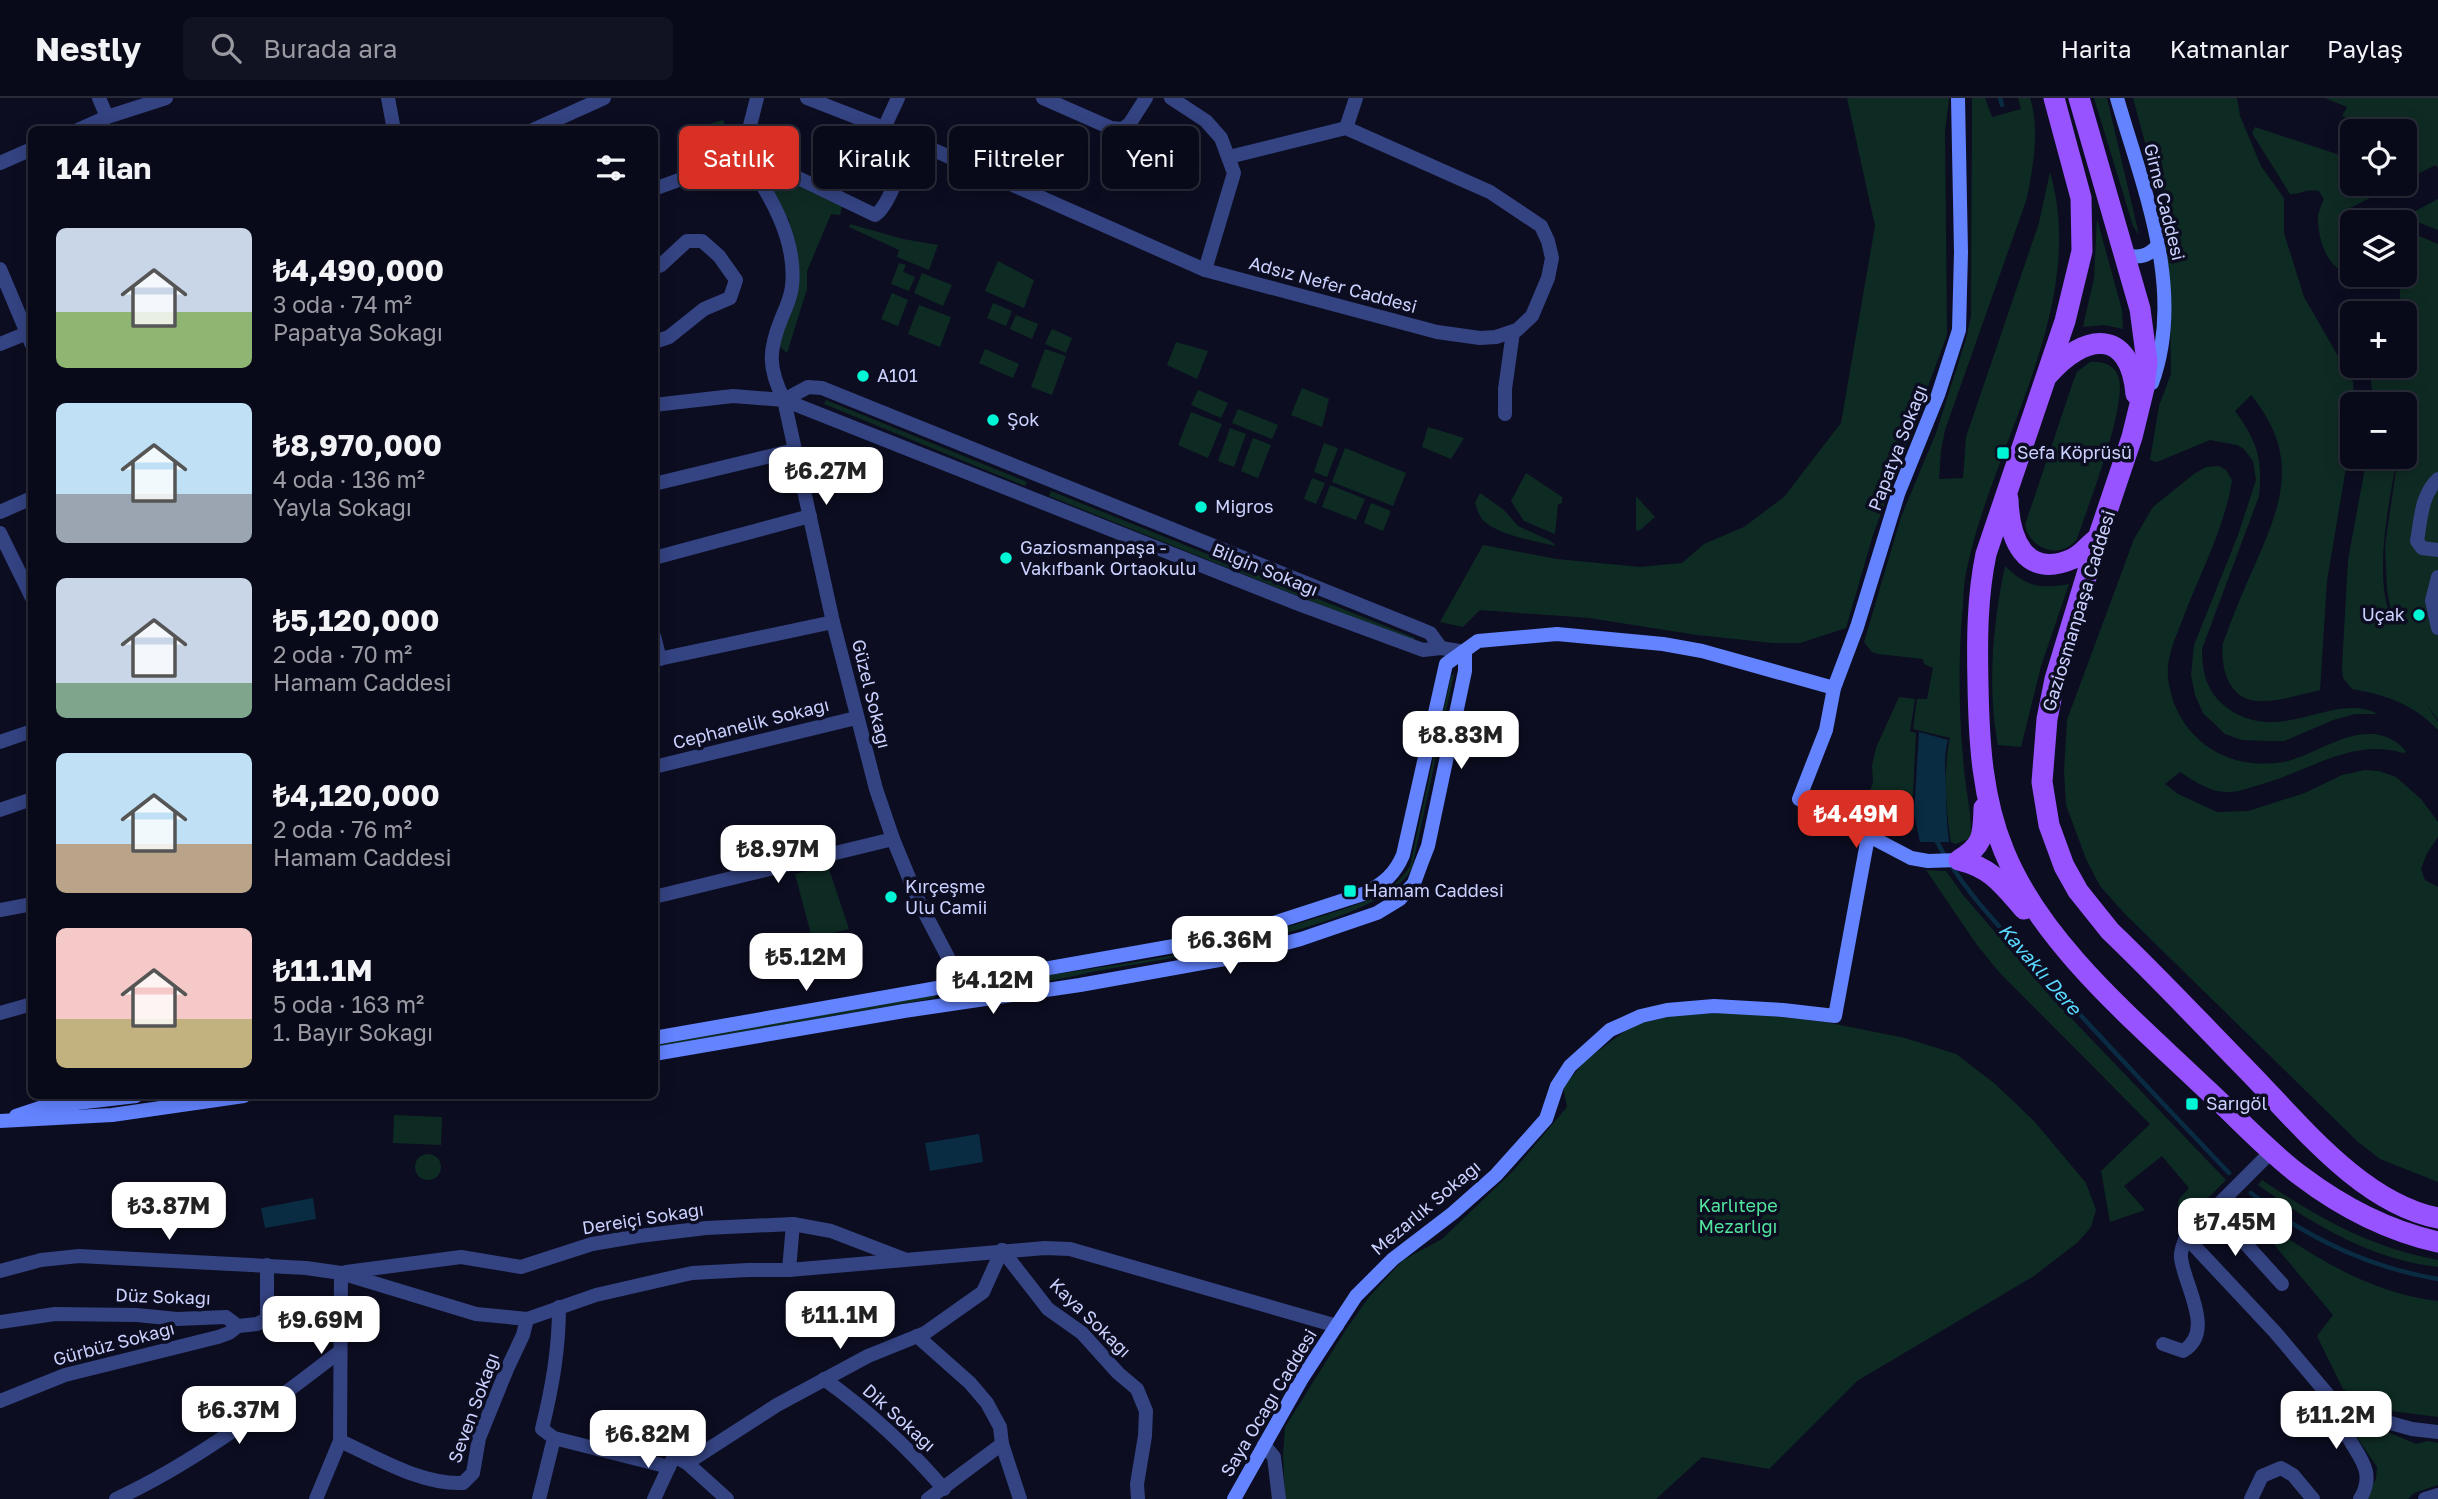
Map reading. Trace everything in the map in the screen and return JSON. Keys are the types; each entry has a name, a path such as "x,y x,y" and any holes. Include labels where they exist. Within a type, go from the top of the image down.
{"main road":[{"name":"Papatya Sokağı","path":"1867,837 1799,799 1826,730 1834,688 1857,627 1898,494 1947,372 1959,330 1961,252 1958,98"},
{"path":"2054,98 2081,198 2082,251 2072,298 2007,490 1981,579 1977,646 1979,744 1985,789 2004,851 2023,890 2043,921 2065,947 2150,1036 2272,1151 2300,1176 2367,1217 2409,1236 2438,1242"},
{"name":"Gaziosmanpaşa Caddesi","path":"2079,98 2140,309 2147,350 2144,388 2132,438 2055,679 2047,719 2042,782 2049,825 2064,866 2078,891 2110,931 2330,1155 2388,1200 2406,1210 2438,1218"},
{"name":"Girne Caddesi","path":"2117,98 2158,245 2164,299 2164,336 2154,380 2132,438"},
{"path":"2124,255 2142,257 2158,245"},
{"path":"2044,379 2066,357 2086,345 2097,342 2115,348 2131,366 2135,380 2137,397 2132,438"},
{"path":"2007,490 2011,534 2025,555 2039,563 2060,563 2071,559 2098,538"},
{"path":"658,1037 1236,935 1366,892 1384,883 1403,855 1446,664 1478,641 1557,634 1613,638 1702,651 1834,688"},
{"path":"658,1053 1230,958 1301,939 1377,913 1400,899 1415,883 1428,846 1465,671 1465,652"},
{"path":"1959,860 1974,851 1983,837 1985,789"},
{"path":"1867,837 1911,858 1928,861 1959,860 1979,865 1997,878 2025,910 2065,947"},
{"name":"Mezarlık Sokağı","path":"1337,1326 1356,1296 1372,1278 1453,1213 1496,1175 1525,1144 1546,1119 1558,1086 1570,1066 1610,1030 1641,1016 1667,1010 1714,1006 1835,1016 1867,837"},
{"path":"1010,975 1015,995"},
{"path":"962,984 967,1002"},
{"path":"2,1121 43,1107 96,1099"},
{"path":"2,1121 112,1115 223,1099"},
{"name":"Saya Ocağı Caddesi","path":"1234,1499 1301,1380 1337,1326"}],"street":[{"path":"99,98 107,117"},
{"path":"87,126 166,98"},
{"path":"388,98 393,126"},
{"path":"542,126 604,98"},
{"path":"750,126 757,98"},
{"name":"Adsız Nefer Caddesi","path":"807,98 879,126"},
{"path":"885,126 898,98"},
{"path":"1043,98 1111,128 1123,129 1146,98"},
{"path":"1171,98 1206,121 1221,138 1234,173 1205,270"},
{"path":"1346,128 1356,98"},
{"path":"1229,157 1346,128 1490,192 1541,226 1552,258 1548,278 1532,316 1513,332 1505,389 1505,414"},
{"path":"0,163 28,151"},
{"name":"Adsız Nefer Caddesi","path":"935,151 1205,270 1437,332 1480,338 1513,332"},
{"path":"658,188 679,181"},
{"name":"Güzel Sokağı","path":"764,189 783,227 792,263 791,293 775,336 770,363 773,377 784,400 856,718 892,839 919,902 962,984"},
{"path":"821,189 875,215 881,211 891,189"},
{"path":"658,266 687,241 702,241 719,256 736,280 730,298 704,309 668,337 658,341"},
{"path":"0,269 28,332"},
{"path":"0,344 28,337"},
{"path":"784,400 808,387 822,388 1430,633 1441,648"},
{"name":"Bilgin Sokağı","path":"658,404 722,396 784,400 1301,605 1423,650 1441,648 1465,652"},
{"path":"658,483 795,450"},
{"path":"1035,498 1044,478"},
{"path":"2438,479 2425,496 2417,541 2422,548 2438,550"},
{"path":"0,512 28,500"},
{"path":"658,557 810,516"},
{"path":"0,533 28,590"},
{"path":"2438,577 2432,601 2438,628"},
{"path":"658,660 833,622"},
{"name":"Cephanelik Sokağı","path":"658,766 856,718"},
{"path":"1,739 28,732"},
{"path":"0,810 28,800"},
{"path":"658,896 892,839"},
{"path":"0,910 28,905"},
{"path":"0,1013 28,1005"},
{"path":"2162,1344 2183,1351 2192,1346 2197,1330 2196,1308 2180,1254 2186,1237 2272,1151"},
{"path":"2215,1210 2282,1284"},
{"path":"789,1270 793,1224"},
{"name":"Dereiçi Sokağı","path":"341,1273 461,1257 521,1267 592,1244 639,1236 706,1228 793,1224 831,1231 907,1260"},
{"path":"2186,1237 2275,1332 2340,1409 2343,1425 2365,1468 2367,1480 2360,1499"},
{"path":"0,1271 41,1260 79,1256 267,1265 341,1273 477,1314 527,1319 596,1295 692,1273 789,1270 1002,1250 1070,1249 1337,1326"},
{"path":"654,1499 677,1462 868,1356 925,1333 983,1292 1002,1250"},
{"name":"Kaya Sokağı","path":"1002,1250 1048,1309 1082,1333 1118,1373 1137,1389 1146,1411 1137,1484 1138,1499"},
{"path":"238,1326 267,1320 267,1265"},
{"path":"316,1499 340,1440 341,1273"},
{"path":"559,1307 559,1340 554,1381 542,1429 554,1438 677,1462 727,1499"},
{"name":"Düz Sokağı","path":"0,1322 55,1314 137,1315 177,1318 226,1317 238,1326"},
{"name":"Seven Sokağı","path":"340,1440 402,1469 446,1484 463,1483 473,1473 479,1438 506,1369 523,1335 527,1319"},
{"name":"Gürbüz Sokağı","path":"0,1401 65,1375 206,1340 229,1333 238,1326"},
{"path":"916,1336 970,1383 987,1403 1000,1427 1002,1444 1020,1499"},
{"path":"116,1499 164,1475 272,1402 339,1352"},
{"name":"Dik Sokağı","path":"824,1379 865,1409 917,1458 944,1489"},
{"path":"2340,1409 2400,1426 2438,1432"},
{"path":"539,1499 554,1438"},
{"path":"928,1499 1002,1444"},
{"path":"1264,1445 1274,1457 1279,1499"},
{"path":"2251,1499 2262,1476 2281,1468 2293,1475 2313,1499"},
{"path":"2425,1499 2438,1495"}],"green space":[{"path":"1847,98 1949,98 1945,131 1947,335 1873,535 1846,628 1800,643 1773,643 1697,635 1589,618 1480,610 1463,627 1440,622 1483,545 1557,559 1640,567 1682,563 1704,544 1744,527 1784,497 1841,423 1875,226"},
{"path":"1972,98 1985,98 1992,117 2021,109 2018,98 2030,98 2035,122 2034,148 2027,198 1945,430 1939,479 1963,478 1966,437 2039,223 2050,172 2059,223 2057,273 2047,324 1979,524 1965,578 1960,692 1962,750 1971,838 1956,844 1951,842 1947,804 1946,763 1950,738 1913,729 1917,699 1927,699 1933,668 1924,664 1923,659 1872,652 1864,642 1901,517 1936,433 1971,316"},
{"path":"2094,98 2107,98 2139,235 2133,226"},
{"path":"2133,98 2237,98 2240,116 2261,166 2284,198 2284,233 2304,297 2340,359 2340,378 2351,378 2353,382 2354,392 2340,392 2340,469 2346,469 2327,581 2320,690 2275,700 2249,700 2234,689 2225,672 2223,643 2272,523 2282,480 2276,439 2267,417 2251,395 2235,411 2249,432 2257,451 2260,471 2259,496 2202,649 2207,681 2214,695 2226,707 2246,718 2266,722 2286,721 2342,709 2360,708 2378,714 2355,714 2333,720 2284,741 2242,740 2225,734 2203,713 2195,695 2191,675 2194,645 2238,535 2256,480 2253,461 2244,449 2237,445 2210,440 2157,462 2150,460 2159,406 2171,374 2170,295 2162,205"},
{"path":"2325,98 2438,98 2438,168 2436,165 2417,174 2417,119 2349,119 2342,116 2347,107"},
{"path":"723,120 725,126 704,126"},
{"path":"2255,127 2340,155 2340,196 2374,196 2346,210 2340,210 2340,269 2325,252 2319,233 2318,215 2324,199 2319,191 2290,194 2252,133"},
{"path":"799,186 842,206 840,215 831,214 807,271 807,289 787,353 778,345 795,249 789,220 769,189 799,189"},
{"path":"2438,199 2438,230 2417,222 2417,210"},
{"path":"2097,219 2122,310 2123,329 2104,325 2083,327 2094,278"},
{"path":"850,224 903,239 938,245 929,270 897,257 899,250 849,227"},
{"path":"2417,235 2438,244 2438,720 2424,701 2438,722 2438,730 2419,713 2399,702 2352,689 2343,678 2342,667 2348,560 2365,469 2395,469 2384,541 2383,563 2387,604 2393,622 2387,590 2385,546 2396,469 2417,469 2417,392 2372,392 2371,378 2417,378 2417,301 2400,301 2400,287 2417,287"},
{"path":"998,261 1034,280 1024,308 985,291"},
{"path":"899,263 906,265 903,272 915,277 909,291 891,284"},
{"path":"922,273 952,285 943,306 914,293"},
{"path":"892,293 908,300 898,326 881,319"},
{"path":"993,303 1012,311 1006,326 987,318"},
{"path":"919,305 951,317 940,347 908,334"},
{"path":"1016,315 1038,324 1032,339 1010,329"},
{"path":"1052,329 1072,338 1066,353 1045,344"},
{"path":"1176,342 1208,351 1197,379 1167,365"},
{"path":"985,349 1019,364 1013,378 979,363"},
{"path":"1045,349 1066,356 1052,395 1031,387"},
{"path":"2090,362 2108,365 2115,370 2119,379 2120,393 2112,434 2077,539 2063,549 2047,549 2033,541 2025,525 2074,379 2077,372"},
{"path":"1302,388 1329,399 1322,427 1291,415"},
{"path":"1198,390 1228,403 1221,418 1191,405"},
{"path":"826,400 1027,482 1025,486 824,404"},
{"path":"1238,409 1278,425 1272,439 1232,423"},
{"path":"1191,412 1222,424 1208,458 1178,445"},
{"path":"1428,427 1464,438 1451,459 1422,447"},
{"path":"1230,428 1246,434 1234,467 1218,461"},
{"path":"1253,438 1271,445 1258,478 1241,471"},
{"path":"1324,443 1338,448 1327,477 1314,472"},
{"path":"1345,448 1406,473 1393,506 1332,482"},
{"path":"2219,466 2226,470 2232,480 2229,498 2218,534 2174,641 2168,663 2168,678 2181,718 2193,734 2208,747 2245,762 2266,764 2288,761 2348,737 2369,734 2390,738 2406,752 2383,749 2346,753 2274,780 2235,791 2222,792 2209,788 2180,772 2165,784 2178,794 2217,812 2248,811 2305,793 2342,775 2365,770 2379,771 2396,777 2421,799 2438,822 2438,837 2427,853 2421,869 2425,880 2438,887 2438,1182 2380,1159 2357,1141 2125,914 2100,886 2086,859 2066,805 2064,771 2067,720 2134,539 2153,507 2194,474 2206,467"},
{"path":"1526,473 1562,497 1562,503 1558,504 1555,534 1524,521 1511,501"},
{"path":"1312,478 1325,483 1316,504 1304,499"},
{"path":"1330,485 1365,499 1356,520 1322,507"},
{"path":"1051,491 1415,638 1413,642 1049,496"},
{"path":"1480,493 1504,510 1518,526 1556,546 1516,537 1488,525 1475,503"},
{"path":"1636,496 1655,517 1639,531 1636,530"},
{"path":"1371,503 1391,511 1383,531 1364,523"},
{"path":"2005,566 2034,585 2069,584 2041,666 2021,747 1998,745 1995,724 1993,656 1997,610"},
{"path":"1454,674 1412,868 1393,889 1361,907 1320,923 1273,936 1225,948 1055,980 1024,982 1025,979 1176,955 1249,938 1357,904 1392,886 1410,866 1451,676"},
{"path":"1899,697 1915,699 1910,731 1916,733 1912,813 1914,831 1863,809 1873,783 1872,766 1876,748"},
{"path":"828,866 849,929 812,938 795,874"},
{"path":"1926,870 1946,871 1963,895 2050,996 2226,1180 2191,1215 2178,1205 2179,1199 2189,1188 2162,1156 2124,1186 2145,1210 2110,1222 2101,1171 2150,1124 1999,972 1977,945"},
{"path":"935,994 935,998 658,1046 658,1042"},
{"name":"Karlıtepe Mezarlığı","path":"1736,1012 1825,1022 1905,1038 1956,1054 1994,1083 2034,1121 2086,1183 2096,1210 2091,1227 2078,1242 2034,1276 1857,1381 1769,1469 1702,1457 1656,1499 1285,1499 1285,1427 1345,1331 1369,1297 1403,1260 1442,1239 1513,1171 1567,1107 1563,1087 1586,1060 1633,1025 1672,1016"},
{"path":"394,1115 442,1117 441,1145 393,1143"},
{"path":"428,1154 437,1158 441,1167 437,1176 428,1180 419,1176 415,1167 419,1158"},
{"path":"2262,1180 2325,1219 2389,1247 2438,1260 2438,1267 2389,1256 2343,1238 2258,1185"},
{"path":"2241,1205 2334,1266 2384,1289 2438,1301 2438,1417 2391,1411 2343,1389 2317,1336 2333,1315"},
{"path":"2356,1422 2364,1422 2416,1444 2427,1441 2438,1443 2438,1485 2414,1493 2408,1499 2364,1499 2376,1479 2377,1467 2352,1430"}],"water":[{"path":"1919,732 1948,740 1945,765 1949,842 1920,842 1914,814"},
{"path":"979,1134 983,1162 930,1171 925,1143"},
{"path":"313,1198 316,1219 265,1228 261,1208"}],"waterway":[{"name":"Kavaklı Dere","path":"2000,98 2002,105"},
{"name":"Kavaklı Dere","path":"1935,838 1957,874 1997,924 2229,1173"},
{"name":"Kavaklı Dere","path":"2251,1193 2293,1224 2333,1245 2384,1266 2438,1279"}],"place":[{"name":"A101","path":"863,376"},
{"name":"Şok","path":"993,420"},
{"name":"Sefa Köprüsü","path":"2003,453"},
{"name":"Migros","path":"1201,507"},
{"name":"Gaziosmanpaşa - Vakıfbank Ortaokulu","path":"1006,558"},
{"name":"Uçak","path":"2419,615"},
{"name":"Hamam Caddesi","path":"1350,891"},
{"name":"Kırçeşme Ulu Camii","path":"891,897"},
{"name":"Sarıgöl","path":"2192,1104"}]}
